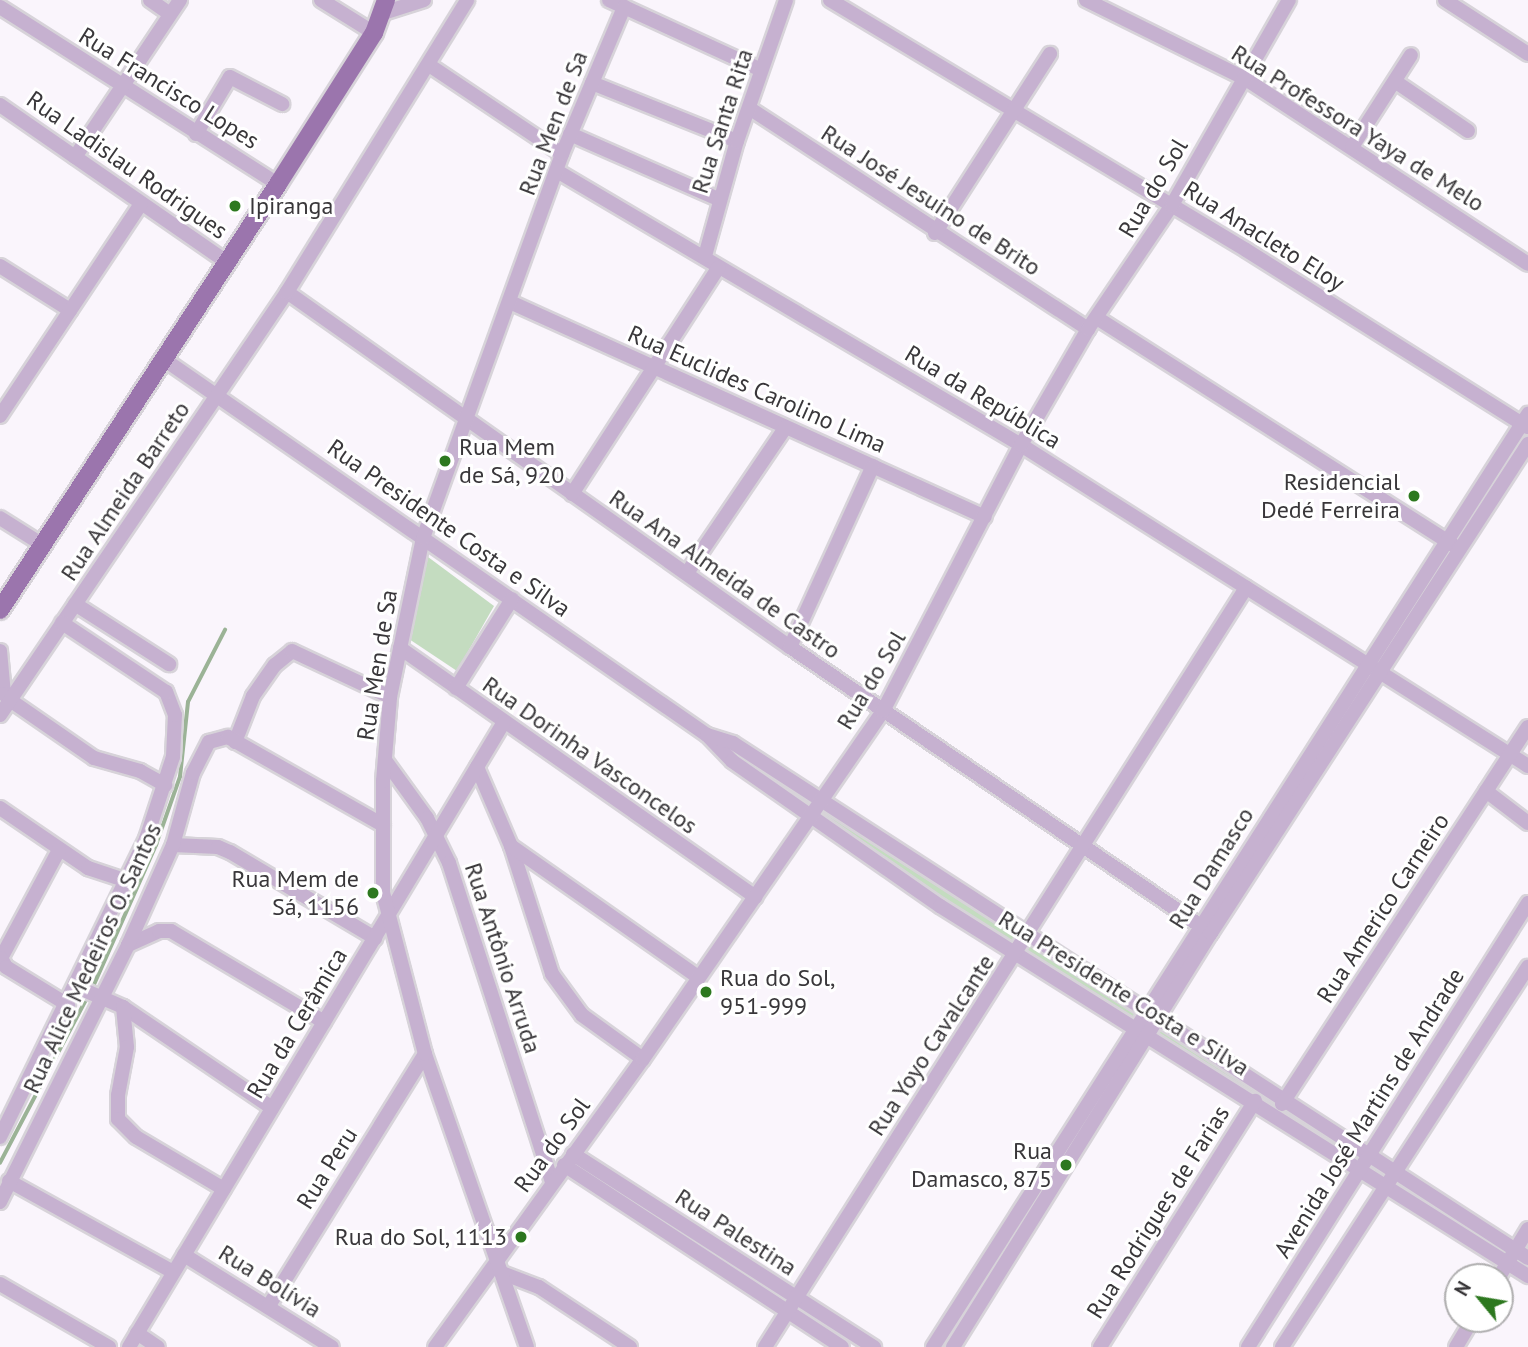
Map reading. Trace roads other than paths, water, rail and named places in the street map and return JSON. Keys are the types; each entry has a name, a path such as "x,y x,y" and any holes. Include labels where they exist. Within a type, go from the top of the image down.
{"main road":[{"path":"0,610 278,184 374,33 385,7"}],"street":[{"path":"150,0 170,14"},
{"path":"75,157 180,0"},
{"path":"321,0 374,33"},
{"path":"385,7 424,0"},
{"name":"Rua Almeida Barreto","path":"0,715 287,292 467,0"},
{"path":"609,0 761,70"},
{"name":"Rua Santa Rita","path":"705,256 737,141 786,0"},
{"name":"Rua Anacleto Eloy","path":"830,0 1526,422"},
{"name":"Rua Professora Yaya de Melo","path":"1086,0 1244,78 1528,264"},
{"name":"Rua do Sol","path":"435,1347 643,1059 697,976 883,711 1021,445 1092,323 1172,205 1289,0"},
{"path":"1445,0 1528,54"},
{"name":"Rua Francisco Lopes","path":"0,7 278,184"},
{"name":"Rua Men de Sa","path":"527,1347 425,1054 383,893 385,760 390,697 423,538 562,155 624,7"},
{"path":"935,233 1017,112 1050,54"},
{"path":"1352,147 1396,82 1410,55"},
{"path":"429,65 562,155"},
{"path":"196,134 230,77 282,104"},
{"path":"1396,82 1468,131"},
{"path":"592,83 737,141"},
{"name":"Rua Ladislau Rodrigues","path":"0,105 227,262"},
{"name":"Rua José Jesuino de Brito","path":"749,108 935,233 1092,323 1460,549"},
{"path":"570,134 720,200"},
{"name":"Rua da República","path":"557,171 1021,445 1528,766"},
{"path":"0,416 141,204"},
{"path":"0,266 69,310"},
{"path":"572,494 719,267"},
{"name":"Rua Ana Almeida de Castro","path":"287,292 790,647 1206,930"},
{"name":"Rua Euclides Carolino Lima","path":"510,302 985,517"},
{"name":"Rua Presidente Costa e Silva","path":"164,360 707,736 732,761 811,817 1017,953 1276,1114 1507,1263"},
{"name":"Rua Damasco","path":"1206,930 1366,665 1526,422"},
{"path":"687,573 786,427"},
{"name":"Rua Damasco","path":"953,1347 1151,1015 1379,674 1528,444"},
{"path":"790,647 873,466"},
{"path":"0,519 43,545"},
{"name":"Rua Yoyo Cavalcante","path":"765,1347 1017,953 1081,845 1245,588"},
{"path":"456,688 512,599"},
{"path":"75,604 169,664"},
{"name":"Rua Alice Medeiros O. Santos","path":"0,1202 90,993 127,881 165,785 176,733 173,705 160,687 62,623"},
{"name":"Rua Dorinha Vasconcelos","path":"400,648 755,897"},
{"path":"0,651 4,694 10,700 94,758 139,771 165,785"},
{"path":"383,825 229,739 259,687 292,651 390,697"},
{"name":"Rua da Cerâmica","path":"129,1347 503,722"},
{"name":"Rua Americo Carneiro","path":"1276,1114 1528,727"},
{"name":"Rua Presidente Costa e Silva","path":"707,736 727,739 1151,1015 1372,1154 1522,1254"},
{"name":"Rua Alice Medeiros O. Santos","path":"2,1126 68,1005 90,993 128,945 173,845 198,759 209,742 229,739"},
{"name":"Rua Antônio Arruda","path":"385,760 437,836 552,1182"},
{"path":"477,767 511,846 539,941 565,996 582,1014 643,1059"},
{"path":"1486,791 1528,823"},
{"path":"0,808 88,868 127,881"},
{"path":"173,845 218,847 230,852 375,938"},
{"path":"511,846 697,976"},
{"path":"59,850 2,953 6,967 68,1005"},
{"name":"Avenida José Martins de Andrade","path":"1248,1347 1528,903"},
{"path":"128,945 159,931 171,931 324,1022"},
{"path":"1282,1347 1528,967"},
{"path":"90,993 122,1007 272,1108"},
{"path":"122,1007 127,1047 118,1095 118,1119 136,1137 223,1189"},
{"name":"Rua Damasco","path":"933,1347 1142,1030"},
{"name":"Rua Peru","path":"268,1307 425,1054"},
{"name":"Rua Rodrigues de Farias","path":"1100,1347 1255,1101"},
{"name":"Rua Palestina","path":"568,1160 874,1347"},
{"name":"Rua Palestina","path":"568,1160 787,1313 842,1347"},
{"path":"9,1181 173,1272"},
{"path":"1507,1263 1522,1254 1528,1229"},
{"name":"Rua Bolívia","path":"184,1255 332,1347"},
{"path":"502,1273 539,1287 630,1347"},
{"path":"0,1284 109,1347"},
{"path":"137,1333 158,1347"}],"waterway":[{"path":"92,989 156,845 180,777 188,702 225,630"},
{"path":"0,1163 88,996"}],"place":[{"name":"Ipiranga","path":"235,206"},
{"name":"Rua Mem de Sá, 920","path":"445,461"},
{"name":"Residencial Dedé Ferreira","path":"1414,496"},
{"name":"Rua Mem de Sá, 1156","path":"373,893"},
{"name":"Rua do Sol, 951-999","path":"706,992"},
{"name":"Rua Damasco, 875","path":"1066,1165"},
{"name":"Rua do Sol, 1113","path":"521,1237"}]}
